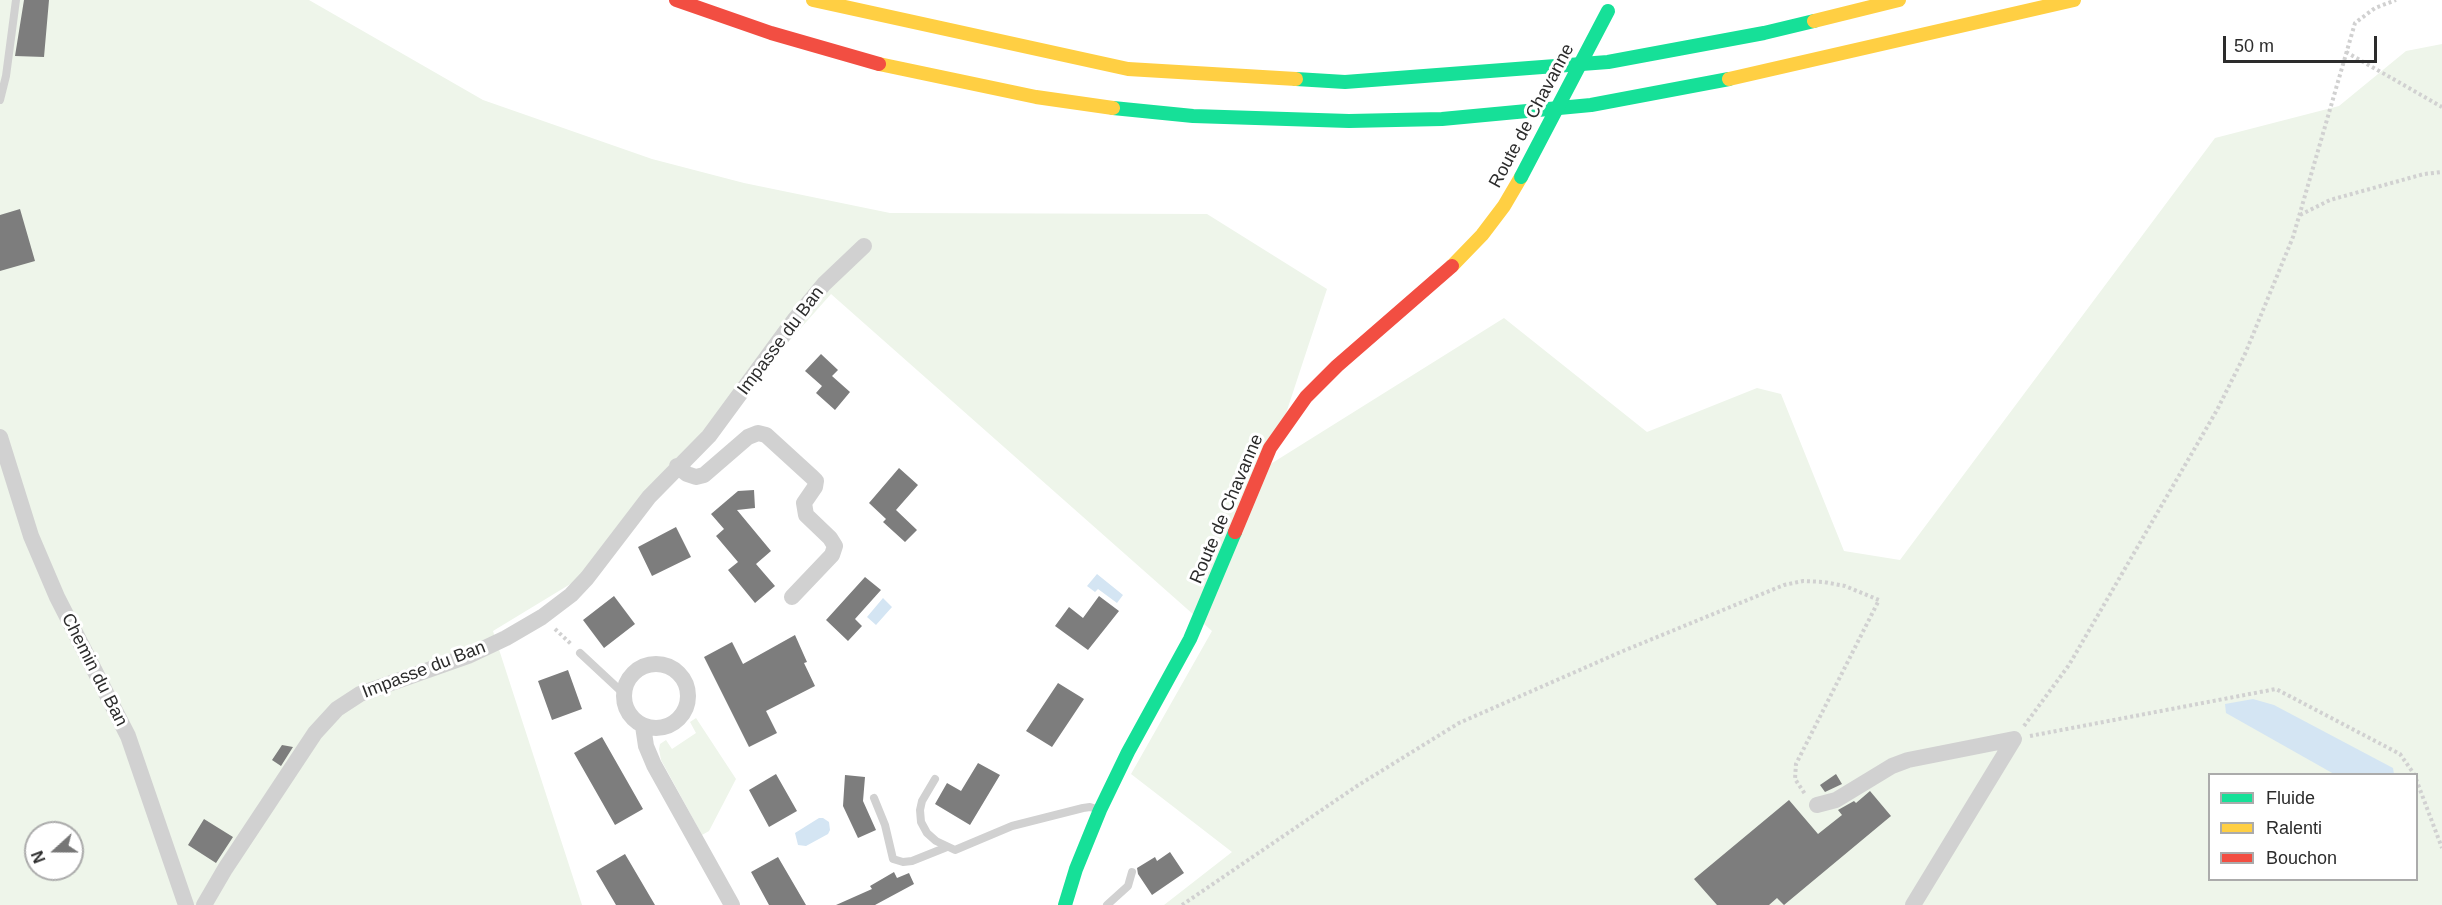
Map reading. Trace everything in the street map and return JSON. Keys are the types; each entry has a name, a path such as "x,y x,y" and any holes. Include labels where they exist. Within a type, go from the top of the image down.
{"main road":[{"path":"676,0 771,33 866,61 1035,97 1119,109 1193,116 1349,121 1442,119 1591,105 1776,70 2074,0"},
{"path":"813,0 1128,69 1345,82 1608,62 1764,33 1899,0"},
{"name":"Route de Chavanne","path":"1065,905 1076,869 1100,810 1128,752 1190,639 1270,448 1288,420 1337,366 1457,262 1482,235 1504,206 1521,177 1610,5"}],"street":[{"name":"Impasse du Ban","path":"204,905 225,869 315,734 337,709 360,694 381,685 468,656 506,638 542,617 571,595 587,578 649,497 709,436 795,319 824,284 864,246"},
{"path":"677,466 687,474 696,477 704,475 748,437 758,433 766,435 816,481 804,503 806,515 830,538 835,546 832,555 792,597"},
{"name":"Chemin du Ban","path":"0,437 31,536 57,597 128,736 186,905"},
{"path":"662,664 681,675 688,695 687,706 682,716 674,723 665,728 654,729 643,726 628,713 624,703 624,693 626,682 641,667 662,664"},
{"path":"643,726 646,746 654,765 732,905"},
{"path":"1817,805 1836,800 1892,766 1908,760 2014,739"},
{"path":"1913,905 2014,739"}],"lane":[{"path":"0,100 6,76 16,0"},
{"path":"580,653 624,693"},
{"path":"935,779 922,801 921,822 927,833 955,850 997,831 1083,808 1090,807 1100,810"},
{"path":"874,798 885,825 893,859 903,862 912,861 947,847"},
{"path":"1107,905 1128,886 1132,872"}],"path":[{"path":"2014,739 2068,665 2217,410 2245,354 2293,237 2355,23 2375,8 2396,0"},
{"path":"2346,52 2442,107"},
{"path":"2299,215 2330,200 2424,174 2442,172"},
{"path":"1182,905 1357,786 1459,723 1623,651 1784,585 1803,581 1845,586 1880,600 1796,764 1795,779 1801,791 1817,805"},
{"path":"542,617 580,653"},
{"path":"2014,739 2276,689 2400,754 2413,773"},
{"path":"2418,784 2442,848"}],"shaded area":[{"path":"0,0 309,0 483,100 652,159 744,183 890,213 1207,214 1327,289 1269,465 1504,318 1647,432 1757,388 1781,394 1844,551 1900,560 2215,138 2339,106 2406,51 2442,44 2442,905 1164,905 1232,852 1131,774 1212,631 831,294 577,580 493,631 582,905 0,905"},
{"path":"696,718 736,779 709,831 702,835 661,760 659,749 660,744 666,740 672,749 696,733 690,722"}],"water":[{"path":"1097,574 1123,595 1117,603 1098,589 1095,592 1087,586"},
{"path":"883,598 892,607 876,625 867,617"},
{"path":"2253,699 2274,705 2393,768 2394,773 2332,773 2226,713 2225,704"},
{"path":"819,818 829,822 828,834 806,846 798,845 795,833"}],"building":[{"path":"24,0 49,0 44,57 15,56"},
{"path":"20,209 35,261 0,271 0,215"},
{"path":"821,354 838,370 832,376 850,392 835,410 816,393 822,386 805,371"},
{"path":"899,468 918,485 896,510 917,530 905,542 883,522 886,519 869,503"},
{"path":"754,490 755,508 737,510 771,551 756,564 775,586 755,603 728,570 738,562 716,536 724,529 711,514 738,491"},
{"path":"676,527 691,557 652,576 638,547"},
{"path":"865,577 881,590 855,619 862,626 848,641 826,620"},
{"path":"614,596 635,624 604,648 583,620"},
{"path":"1099,596 1119,611 1088,650 1055,626 1069,607 1083,618"},
{"path":"795,635 807,662 804,663 815,686 766,711 777,733 749,747 704,657 732,642 743,664"},
{"path":"568,670 582,709 552,720 538,681"},
{"path":"1058,683 1084,699 1052,747 1026,731"},
{"path":"602,737 643,809 615,825 574,753"},
{"path":"282,745 293,747 281,766 272,760"},
{"path":"978,763 1000,775 970,825 935,804 947,783 961,791"},
{"path":"776,774 797,811 769,827 749,790"},
{"path":"1836,774 1842,784 1825,792 1820,785"},
{"path":"845,775 865,777 863,801 876,830 858,838 843,806"},
{"path":"1870,791 1891,816 1784,905 1777,898 1769,905 1717,905 1694,879 1789,800 1818,834 1842,815 1838,810 1854,801 1856,803"},
{"path":"204,819 233,837 216,863 188,845"},
{"path":"1170,852 1184,873 1152,895 1138,874 1137,868 1155,857 1157,861"},
{"path":"625,854 655,905 616,905 596,871"},
{"path":"778,857 806,905 769,905 751,872"},
{"path":"894,872 897,878 909,873 914,884 875,905 836,905 872,889 870,886"}],"traffic: fast":[{"path":"1521,177 1608,11"},
{"path":"1296,79 1345,82 1608,62 1764,33 1814,21"},
{"path":"1113,108 1193,116 1349,121 1442,119 1591,105 1729,79"},
{"path":"1065,905 1076,869 1100,810 1128,752 1190,639 1235,532"}],"traffic: slow":[{"path":"813,0 1128,69 1296,79"},
{"path":"1814,21 1899,0"},
{"path":"1729,79 2074,0"},
{"path":"879,64 1036,97 1113,108"},
{"path":"1452,266 1482,235 1504,206 1521,177"}],"traffic: jam":[{"path":"676,0 771,33 879,64"},
{"path":"1235,532 1270,448 1306,397 1337,366 1452,266"}]}
